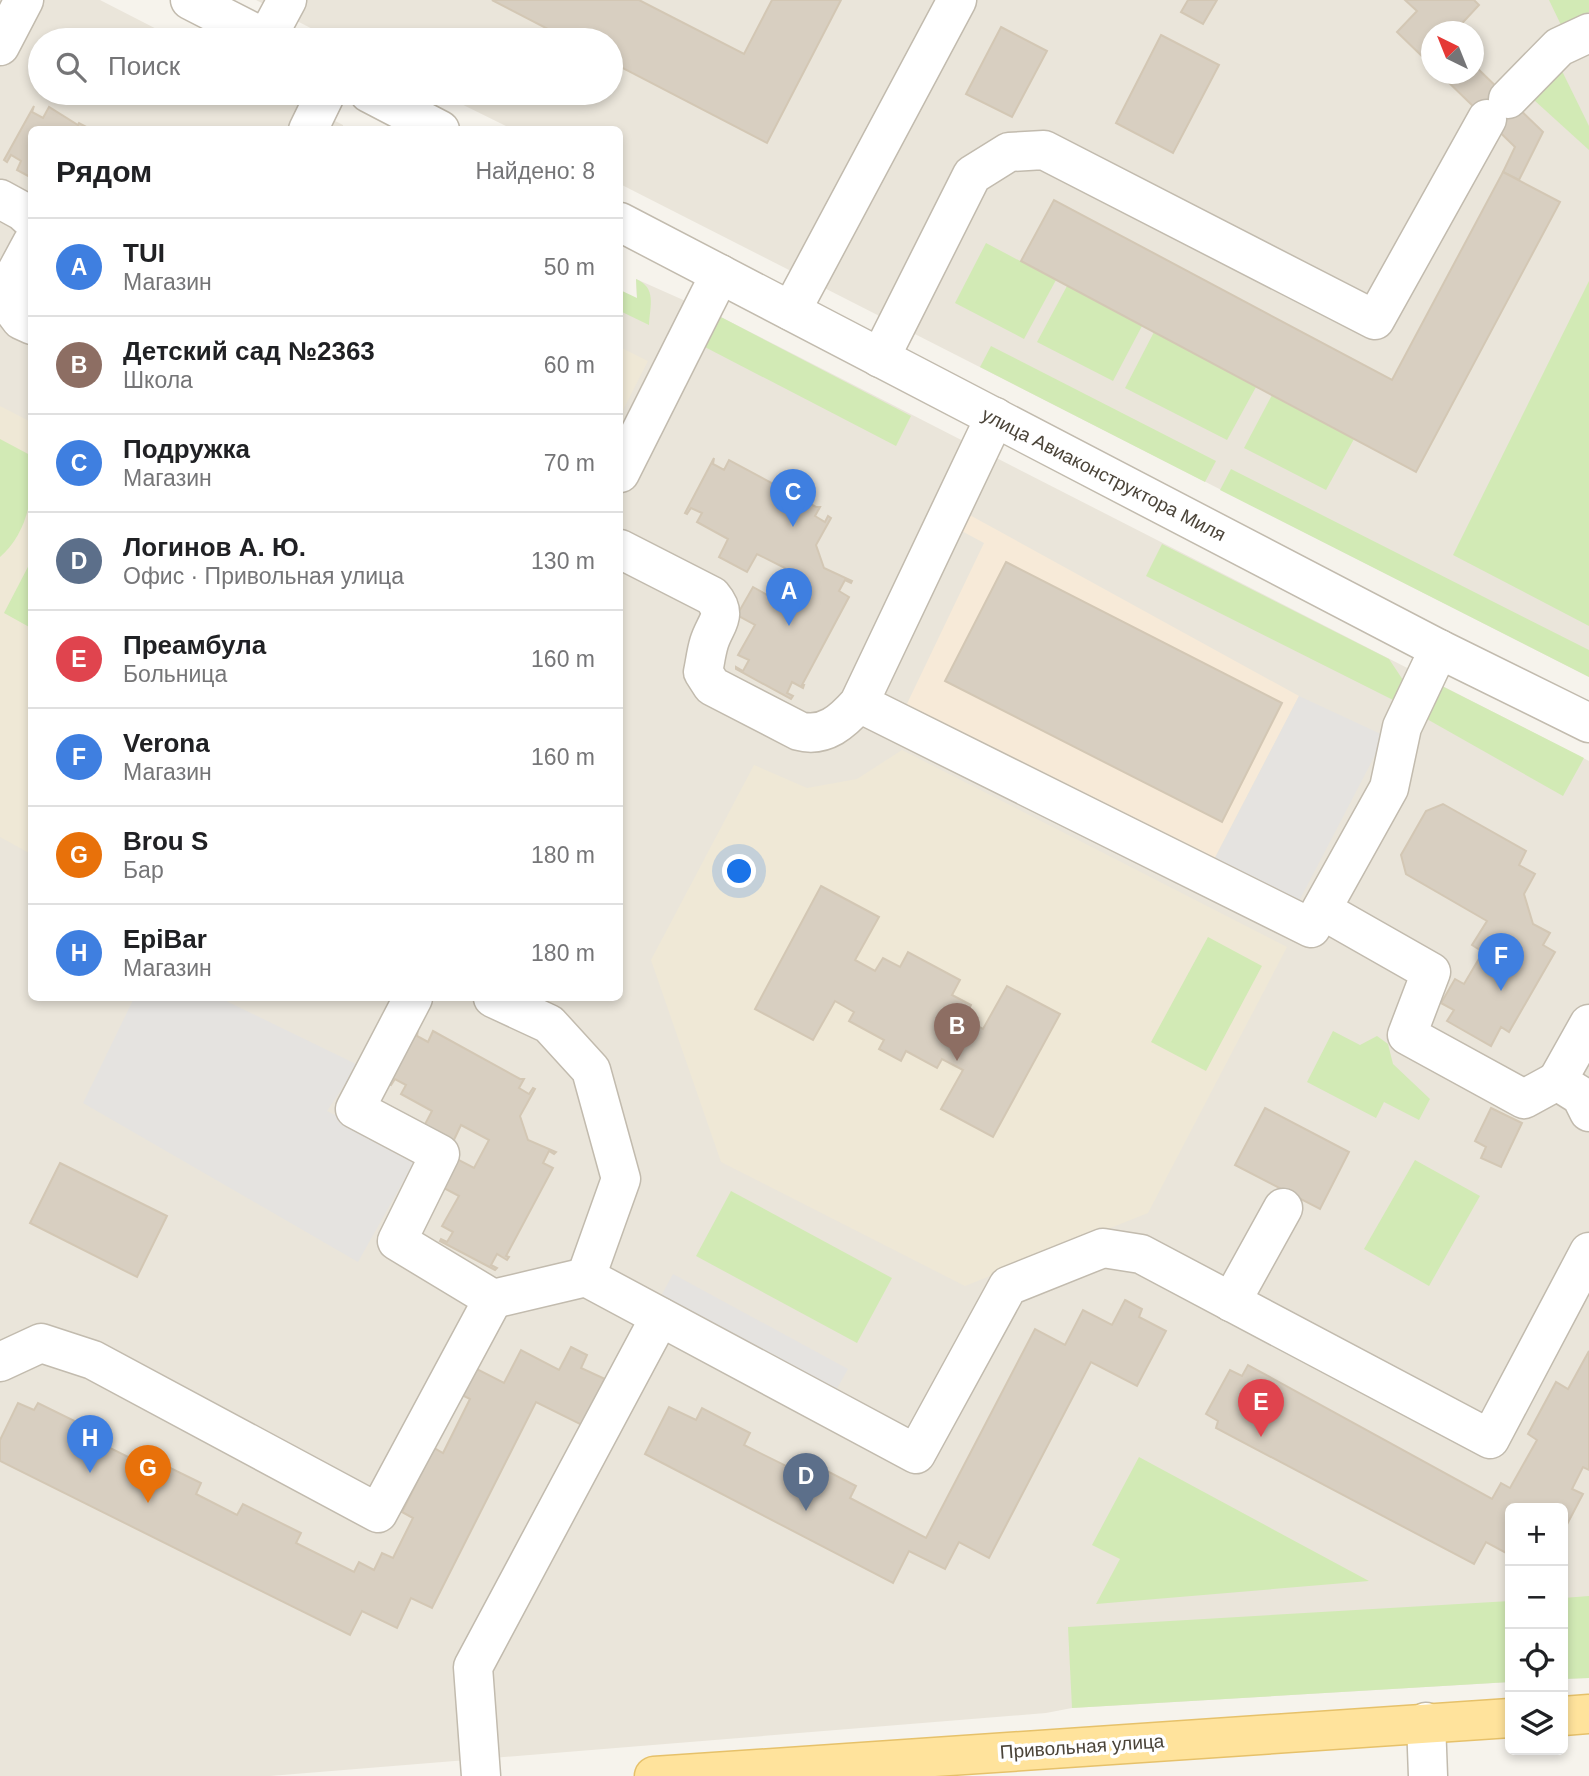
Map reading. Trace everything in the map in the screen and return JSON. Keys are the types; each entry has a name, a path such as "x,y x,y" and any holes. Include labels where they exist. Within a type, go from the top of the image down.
{"main road":[{"path":"1568,1716 1589,1714"},
{"name":"Привольная улица","path":"654,1776 821,1770 1426,1722 1505,1718"}],"street":[{"path":"0,46 24,0"},
{"path":"190,0 244,28"},
{"path":"273,28 288,0"},
{"path":"791,311 957,0"},
{"path":"880,358 972,175 1009,152 1044,150 1375,320 1497,109 1559,47 1589,33"},
{"path":"310,126 320,105"},
{"path":"392,105 432,126"},
{"path":"0,199 28,216"},
{"name":"улица Авиаконструктора Миля","path":"623,224 1439,649 1589,723"},
{"path":"28,250 11,282 9,304 21,320 28,323"},
{"path":"623,467 720,274"},
{"path":"623,551 712,596 719,605 720,616 709,642 703,672 712,686 799,731 809,734 825,731 842,721 859,703 995,417"},
{"path":"859,703 1311,928 1389,788 1382,768 1439,649"},
{"path":"1322,910 1431,972 1407,1035 1524,1100 1577,1052"},
{"path":"411,1001 355,1109 440,1154 397,1241 493,1300 586,1277 628,1297 660,1317 916,1454 1008,1286 1103,1248 1141,1254 1490,1439 1589,1252"},
{"path":"499,1001 549,1024 591,1070 621,1179 586,1277"},
{"path":"1577,1052 1581,1096 1589,1112"},
{"path":"1231,1302 1283,1208"},
{"path":"0,1362 41,1343 93,1360 378,1513 493,1300"},
{"path":"481,1776 473,1668 660,1317"},
{"path":"1426,1722 1428,1776"}],"shaded area":[{"path":"0,0 100,0 155,28 28,28 28,105 304,105 343,125 28,126 28,1001 623,1001 623,292 637,299 636,279 717,315 1589,761 1589,1678 1568,1679 1568,1503 1505,1503 1505,1682 1072,1708 1046,1713 270,1776 0,1776"},
{"path":"256,0 1589,0 1589,677 623,186 623,126 506,126 463,105 623,105 623,28 311,28"},
{"path":"623,348 648,361 623,410"},
{"path":"0,406 28,420 28,852 0,837"},
{"path":"966,513 1299,696 1212,863 904,710 984,543 958,529"},
{"path":"1299,696 1385,736 1295,909 1212,864"},
{"path":"902,750 1287,947 1148,1213 965,1286 721,1162 651,960 754,765 807,788 857,779"},
{"path":"133,1001 226,1001 358,1065 327,1111 417,1157 358,1262 83,1103"},
{"path":"673,1274 848,1369 835,1392 661,1296"}],"green space":[{"path":"1549,0 1589,0 1589,12 1561,25"},
{"path":"1562,71 1589,126 1589,150 1534,100"},
{"path":"986,243 1056,280 1024,339 955,303"},
{"path":"636,279 650,292 649,325 623,312 623,291 637,298"},
{"path":"1589,281 1589,626 1453,555"},
{"path":"1067,286 1142,326 1113,381 1037,342"},
{"path":"717,315 911,416 896,446 701,345"},
{"path":"1154,332 1256,387 1227,440 1125,388"},
{"path":"991,346 1216,461 1205,482 980,367"},
{"path":"1272,395 1354,439 1326,490 1244,448"},
{"path":"0,439 28,454 28,510 17,536 0,557"},
{"path":"1231,469 1589,650 1589,677 1220,490"},
{"path":"1162,544 1389,659 1405,683 1401,704 1146,576"},
{"path":"28,567 28,626 4,613"},
{"path":"1434,682 1584,758 1563,796 1418,714"},
{"path":"1208,937 1262,966 1206,1071 1151,1042"},
{"path":"1333,1031 1360,1045 1377,1036 1388,1044 1393,1064 1430,1099 1419,1120 1384,1102 1376,1118 1307,1082"},
{"path":"1415,1160 1480,1196 1429,1286 1364,1249"},
{"path":"731,1191 892,1278 857,1343 696,1256"},
{"path":"1139,1457 1369,1581 1096,1604 1120,1559 1092,1545"},
{"path":"1589,1596 1589,1678 1568,1679 1568,1598"},
{"path":"1505,1601 1505,1682 1072,1708 1068,1627"}],"building":[{"path":"492,0 639,0 744,54 772,0 841,0 767,143 623,68 623,28 546,28"},
{"path":"1188,0 1217,0 1203,24 1181,12"},
{"path":"1405,0 1474,0 1479,5 1464,21 1421,21 1421,55 1397,32 1417,11"},
{"path":"1001,27 1047,51 1012,117 966,94"},
{"path":"1161,35 1219,65 1173,153 1116,123"},
{"path":"1484,75 1543,132 1519,180 1503,172 1515,147 1450,84 1484,84"},
{"path":"34,106 32,112 43,118 49,107 78,125 79,123 85,126 28,126 28,176 17,170 21,161 11,155 7,162 4,160"},
{"path":"1503,172 1560,202 1416,472 1021,261 1054,200 1392,380"},
{"path":"714,458 713,464 724,470 729,460 820,507 815,516 825,522 828,516 831,518 816,545 824,568 852,581 851,583 845,580 839,591 849,597 802,685 803,688 792,682 787,693 793,696 791,699 736,669 743,671 749,660 738,655 755,625 737,615 753,587 769,596 785,568 757,554 747,572 719,557 728,539 697,522 702,513 691,508 685,513"},
{"path":"1006,562 1282,703 1222,822 945,681"},
{"path":"1443,804 1526,851 1519,865 1535,874 1524,894 1533,924 1550,933 1543,945 1555,952 1509,1032 1501,1027 1491,1046 1447,1021 1454,1010 1441,1003 1455,979 1464,984 1483,952 1472,945 1487,921 1406,874 1401,855 1426,811"},
{"path":"821,886 879,917 855,960 875,971 883,958 900,967 908,952 960,980 952,995 971,1005 964,1019 983,1029 1007,986 1060,1014 993,1137 941,1109 963,1070 942,1059 937,1068 906,1051 901,1061 879,1049 884,1040 849,1021 854,1012 835,1001 813,1040 755,1009"},
{"path":"418,1029 417,1036 428,1042 433,1031 524,1079 519,1088 529,1094 535,1089 520,1116 528,1140 556,1152 554,1154 549,1151 543,1163 553,1168 506,1256 509,1257 507,1260 497,1254 491,1265 497,1268 495,1270 440,1241 441,1239 447,1242 453,1232 442,1226 459,1196 442,1187 457,1159 474,1168 489,1140 461,1125 452,1144 423,1128 432,1111 401,1094 406,1085 395,1079 391,1085 388,1084"},
{"path":"1265,1108 1349,1152 1320,1209 1235,1165"},
{"path":"1491,1108 1522,1123 1501,1167 1481,1158 1486,1147 1475,1141"},
{"path":"60,1163 167,1216 137,1277 30,1223"},
{"path":"1125,1300 1142,1309 1139,1317 1166,1331 1137,1386 1091,1362 989,1558 959,1542 945,1569 909,1551 893,1583 645,1454 669,1407 696,1420 702,1408 750,1433 744,1445 798,1472 804,1459 856,1486 850,1498 926,1538 1035,1329 1065,1345 1083,1310 1112,1325"},
{"path":"571,1347 587,1355 581,1368 605,1379 582,1425 536,1402 432,1608 411,1598 397,1628 362,1611 350,1635 0,1461 0,1440 18,1403 34,1410 38,1403 101,1434 98,1442 138,1462 142,1454 201,1483 196,1494 237,1515 243,1504 301,1533 296,1543 354,1572 359,1562 374,1570 382,1553 393,1558 413,1518 402,1512 434,1448 443,1453 470,1399 460,1394 473,1367 504,1383 521,1350 559,1370"},
{"path":"1589,1351 1589,1470 1583,1467 1572,1489 1583,1494 1568,1522 1568,1503 1505,1503 1505,1552 1486,1542 1474,1564 1216,1428 1218,1421 1206,1414 1230,1370 1242,1376 1248,1365 1492,1499 1501,1483 1510,1488 1537,1440 1528,1434 1556,1382 1568,1389"}],"place":[{"name":"Подружка","path":"793,527"},
{"name":"TUI","path":"789,626"},
{"name":"Verona","path":"1501,991"},
{"name":"Детский сад №2363","path":"957,1061"},
{"name":"Преамбула","path":"1261,1437"},
{"name":"EpiBar","path":"90,1473"},
{"name":"Brou S","path":"148,1503"},
{"name":"Логинов А. Ю.","path":"806,1511"}]}
